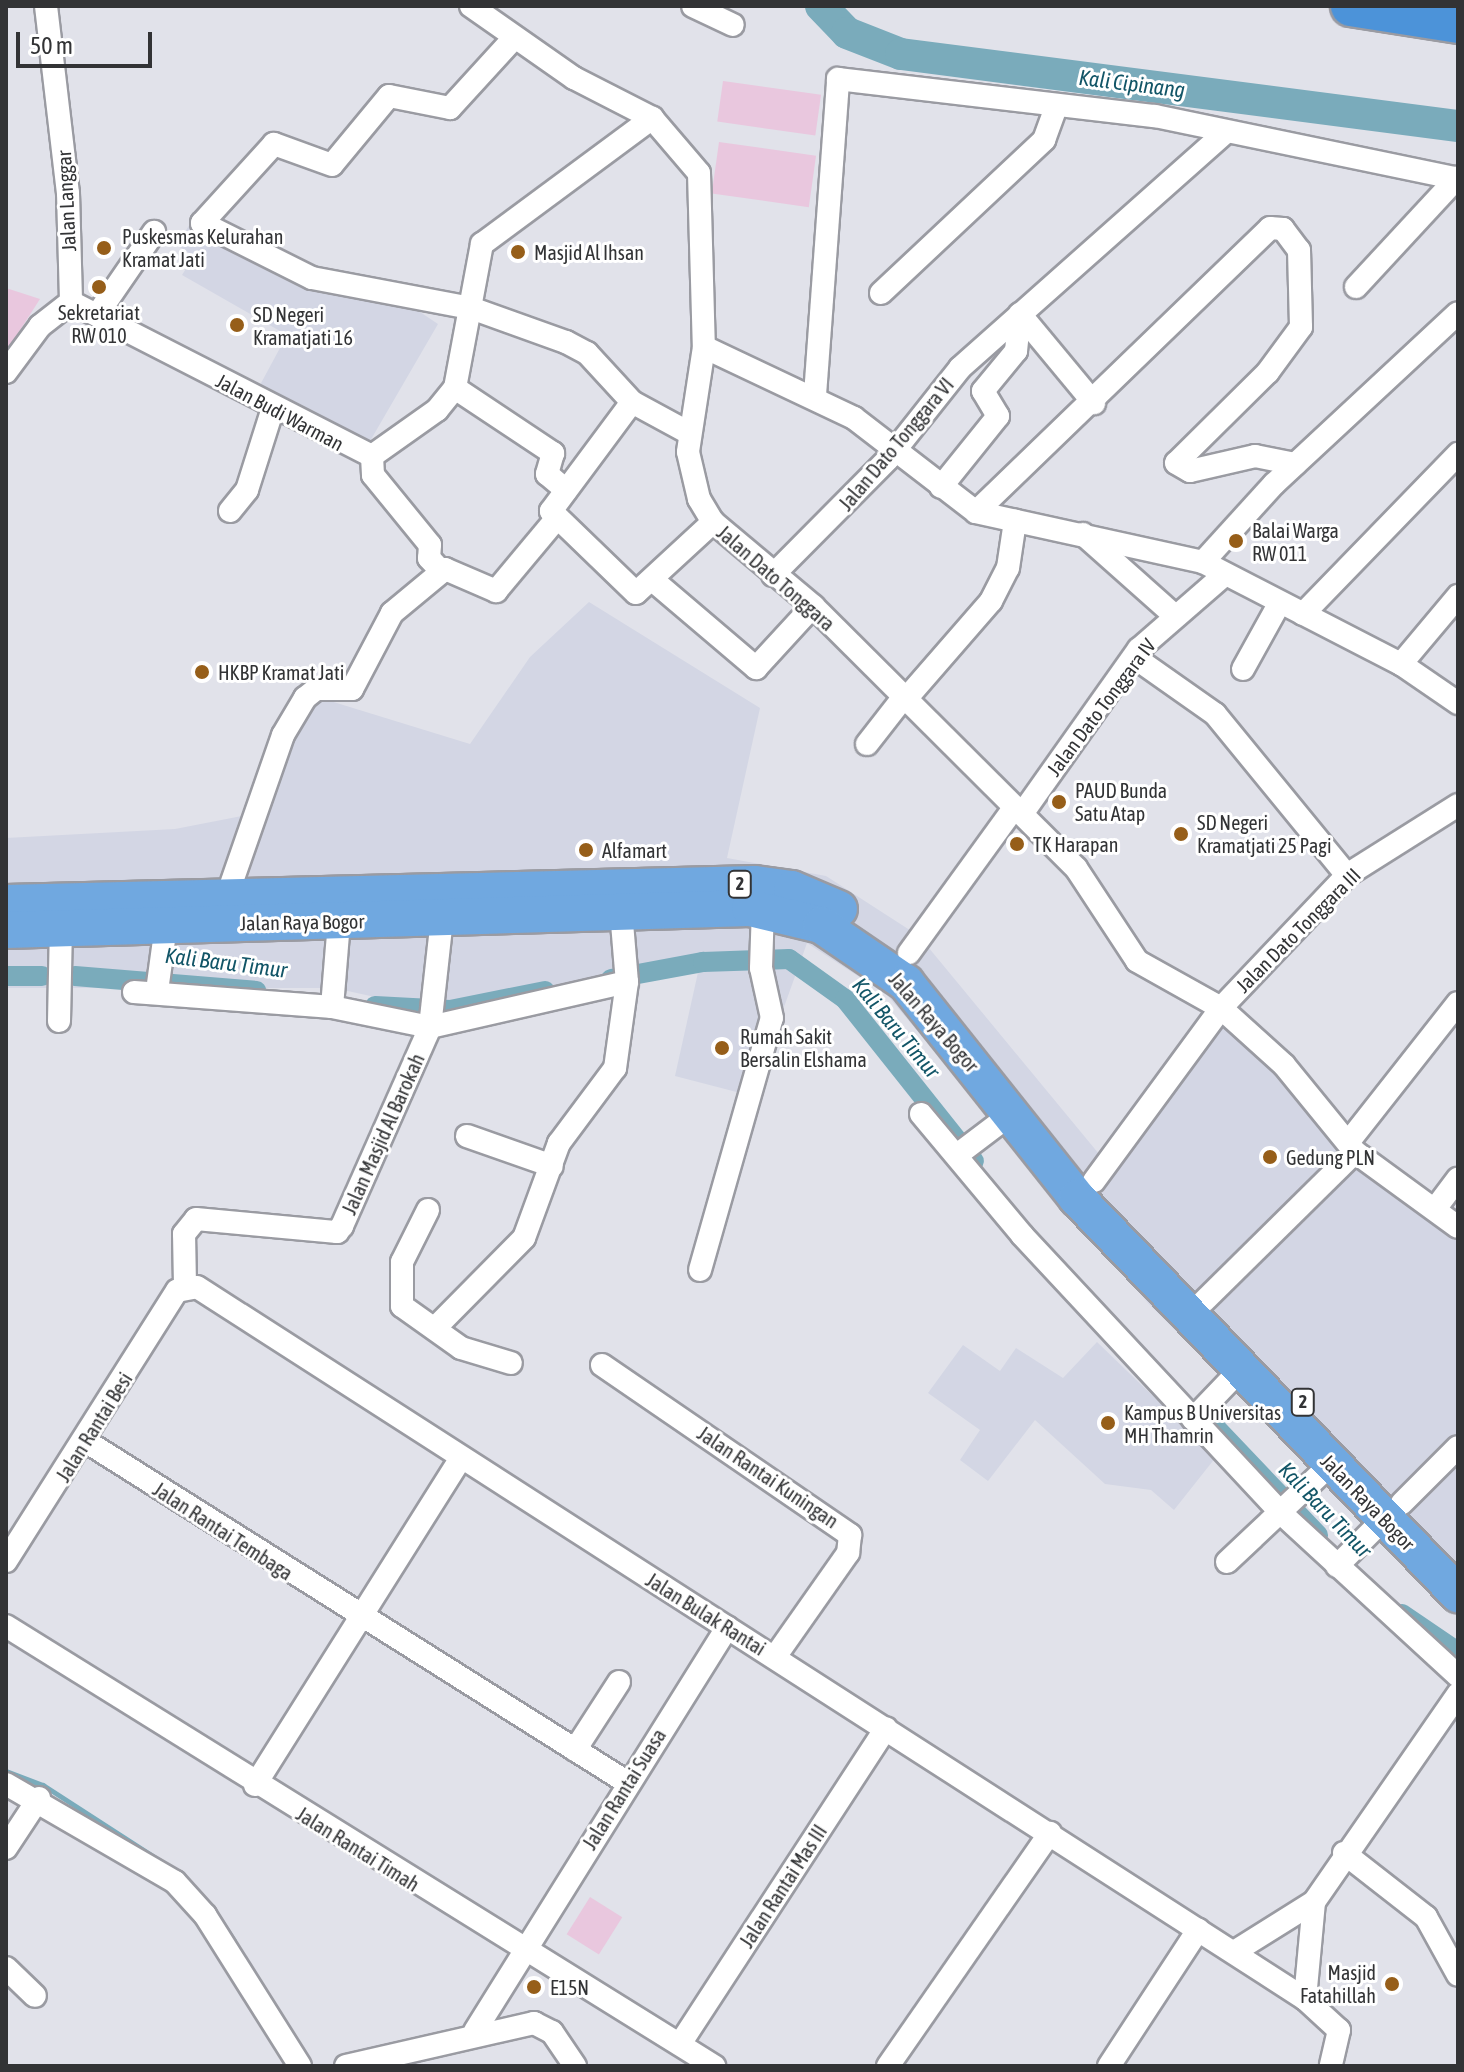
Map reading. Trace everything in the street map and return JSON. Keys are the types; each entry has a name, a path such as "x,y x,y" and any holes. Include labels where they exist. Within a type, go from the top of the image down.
{"highway":[{"path":"1351,6 1458,23"},
{"name":"Jalan Raya Bogor","path":"6,930 49,919 228,893 772,884 830,904 909,953 1094,1181 1204,1301 1256,1376 1331,1464 1458,1560"},
{"name":"Jalan Raya Bogor","path":"6,903 49,919"},
{"name":"Jalan Raya Bogor","path":"97,913 166,925 621,911 821,925 889,968 1077,1198 1393,1511 1458,1594"}],"street":[{"name":"Jalan Dato Tonggara","path":"471,6 514,38 652,118 701,183 704,347 689,433 691,478 713,522 813,606 1076,868 1137,961 1221,1008 1352,1146 1458,1227"},
{"path":"693,6 733,25"},
{"name":"Jalan Langgar","path":"49,7 68,193 71,302"},
{"path":"514,38 450,108 389,96 332,165 274,144 202,220 268,262 312,278 471,308 576,346 632,402 689,433"},
{"path":"815,395 836,81 1155,116 1225,133 1458,178"},
{"path":"881,293 1044,140 1057,105"},
{"path":"557,518 496,591 444,570 429,558 430,545 373,475 372,456 437,410 455,388 471,308 472,267 482,244 652,118"},
{"name":"Jalan Dato Tonggara VI","path":"773,575 896,451 960,368 1225,133"},
{"path":"1356,287 1458,178"},
{"path":"976,512 1094,403 1270,228 1283,229 1304,265 1301,327 1268,372 1176,463 1190,471 1255,456 1295,464"},
{"path":"97,315 154,232"},
{"path":"6,372 40,326 71,302"},
{"name":"Jalan Budi Warman","path":"71,302 372,456"},
{"path":"1203,562 1295,464 1458,313"},
{"path":"1020,314 1094,403"},
{"path":"941,487 998,416 983,391 1016,351 1020,314"},
{"path":"704,347 815,395 976,512 1203,562 1279,604 1401,664 1458,703"},
{"path":"455,388 553,453 547,474 566,490"},
{"path":"632,402 551,511 632,591 655,582 713,522"},
{"path":"230,511 247,490 273,408"},
{"path":"1303,614 1458,454"},
{"path":"867,744 991,601 1008,568 1015,521"},
{"path":"1083,534 1175,616"},
{"path":"228,893 278,747 305,698 316,689 352,689 392,613 444,570"},
{"name":"Jalan Dato Tonggara IV","path":"909,953 1134,657 1175,616 1224,575"},
{"path":"655,582 756,668 813,606"},
{"path":"1401,664 1458,596"},
{"path":"1243,669 1279,604"},
{"path":"1134,657 1215,714 1347,875"},
{"name":"Jalan Dato Tonggara III","path":"1094,1181 1221,1008 1347,875 1458,805"},
{"path":"437,1326 516,1250 566,1129 615,1068 626,974 621,911"},
{"name":"Jalan Masjid Al Barokah","path":"181,1287 184,1234 196,1219 337,1232 432,1016 442,918"},
{"path":"49,919 59,1021"},
{"path":"333,1001 339,921"},
{"path":"700,1270 772,1018 761,968 761,922"},
{"path":"157,991 166,925"},
{"path":"134,992 333,1001 432,1016 626,974"},
{"path":"1204,1301 1352,1146 1458,1003"},
{"path":"921,1114 964,1151 1198,1414 1341,1562 1458,1676"},
{"path":"964,1151 1011,1114"},
{"path":"467,1136 552,1166"},
{"path":"1435,1209 1458,1179"},
{"path":"428,1210 396,1281 408,1312 437,1326 461,1348 511,1363"},
{"name":"Jalan Rantai Besi","path":"6,1561 87,1442 181,1287"},
{"name":"Jalan Bulak Rantai","path":"181,1287 461,1458 1305,1999 1339,2030 1331,2066"},
{"name":"Jalan Rantai Kuningan","path":"602,1365 850,1535 848,1553 775,1657"},
{"path":"1198,1414 1256,1376"},
{"name":"Jalan Rantai Tembaga","path":"87,1442 359,1619 628,1783"},
{"path":"1341,1562 1458,1447"},
{"path":"255,1785 461,1458"},
{"path":"1227,1562 1331,1464"},
{"name":"Jalan Rantai Timah","path":"6,1626 524,1953 714,2066"},
{"name":"Jalan Rantai Suasa","path":"475,2031 727,1627"},
{"path":"575,1750 619,1682"},
{"path":"1305,1999 1314,1902 1344,1853 1458,1694"},
{"name":"Jalan Rantai Mas III","path":"680,2044 886,1728"},
{"path":"6,1784 39,1798 175,1882 205,1915 300,2066"},
{"path":"6,1848 39,1798"},
{"path":"888,2066 1050,1833"},
{"path":"1344,1853 1426,1917 1458,1977 1458,1993"},
{"path":"1234,1952 1314,1902"},
{"path":"1109,2066 1198,1930"},
{"path":"6,1968 35,1996"},
{"path":"346,2066 475,2031 541,2024 575,2066"}],"shaded area":[{"path":"723,81 821,95 815,135 717,122"},
{"path":"719,142 816,156 809,207 712,193"},
{"path":"193,219 249,253 405,302 438,324 366,448 260,385 287,335 182,275 194,256 177,245"},
{"path":"6,288 40,299 6,352"},
{"path":"589,602 760,708 727,858 826,876 919,936 1099,1154 1223,1010 1364,1144 1458,1219 1458,1615 1148,1303 887,995 807,943 752,1096 675,1076 699,968 439,1011 334,988 6,988 6,838 175,829 247,815 314,696 470,744 530,657"},
{"name":"Kampus B Universitas MH Thamrin","path":"1097,1342 1216,1457 1174,1510 1151,1490 1105,1484 1035,1420 988,1481 960,1460 980,1430 928,1393 963,1345 1000,1371 1016,1348 1063,1378"},
{"path":"590,1897 622,1917 599,1954 567,1934"}],"waterway":[{"name":"Kali Cipinang","path":"821,6 847,33 901,54 1458,126"},
{"name":"Kali Baru Timur","path":"611,979 703,962 789,959 845,999 974,1161"},
{"name":"Kali Baru Timur","path":"6,976 42,976"},
{"path":"75,976 256,991"},
{"name":"Kali Baru Timur","path":"375,1006 450,1010 545,991"},
{"name":"Kali Baru Timur","path":"1216,1428 1318,1535"},
{"name":"Kali Baru Timur","path":"1402,1614 1458,1652"},
{"path":"6,1771 43,1785 179,1873"},
{"path":"216,1913 234,1941"}],"place":[{"name":"Puskesmas Kelurahan Kramat Jati","path":"104,248"},
{"name":"Masjid Al Ihsan","path":"518,252"},
{"name":"Sekretariat RW 010","path":"99,287"},
{"name":"SD Negeri Kramatjati 16","path":"237,325"},
{"name":"Balai Warga RW 011","path":"1236,541"},
{"name":"HKBP Kramat Jati","path":"202,672"},
{"name":"PAUD Bunda Satu Atap","path":"1059,802"},
{"name":"SD Negeri Kramatjati 25 Pagi","path":"1181,834"},
{"name":"TK Harapan","path":"1017,844"},
{"name":"Alfamart","path":"586,850"},
{"name":"Rumah Sakit Bersalin Elshama","path":"722,1048"},
{"name":"Gedung PLN","path":"1270,1157"},
{"name":"Kampus B Universitas MH Thamrin","path":"1108,1423"},
{"name":"Masjid Fatahillah","path":"1392,1984"},
{"name":"E15N","path":"534,1987"}]}
